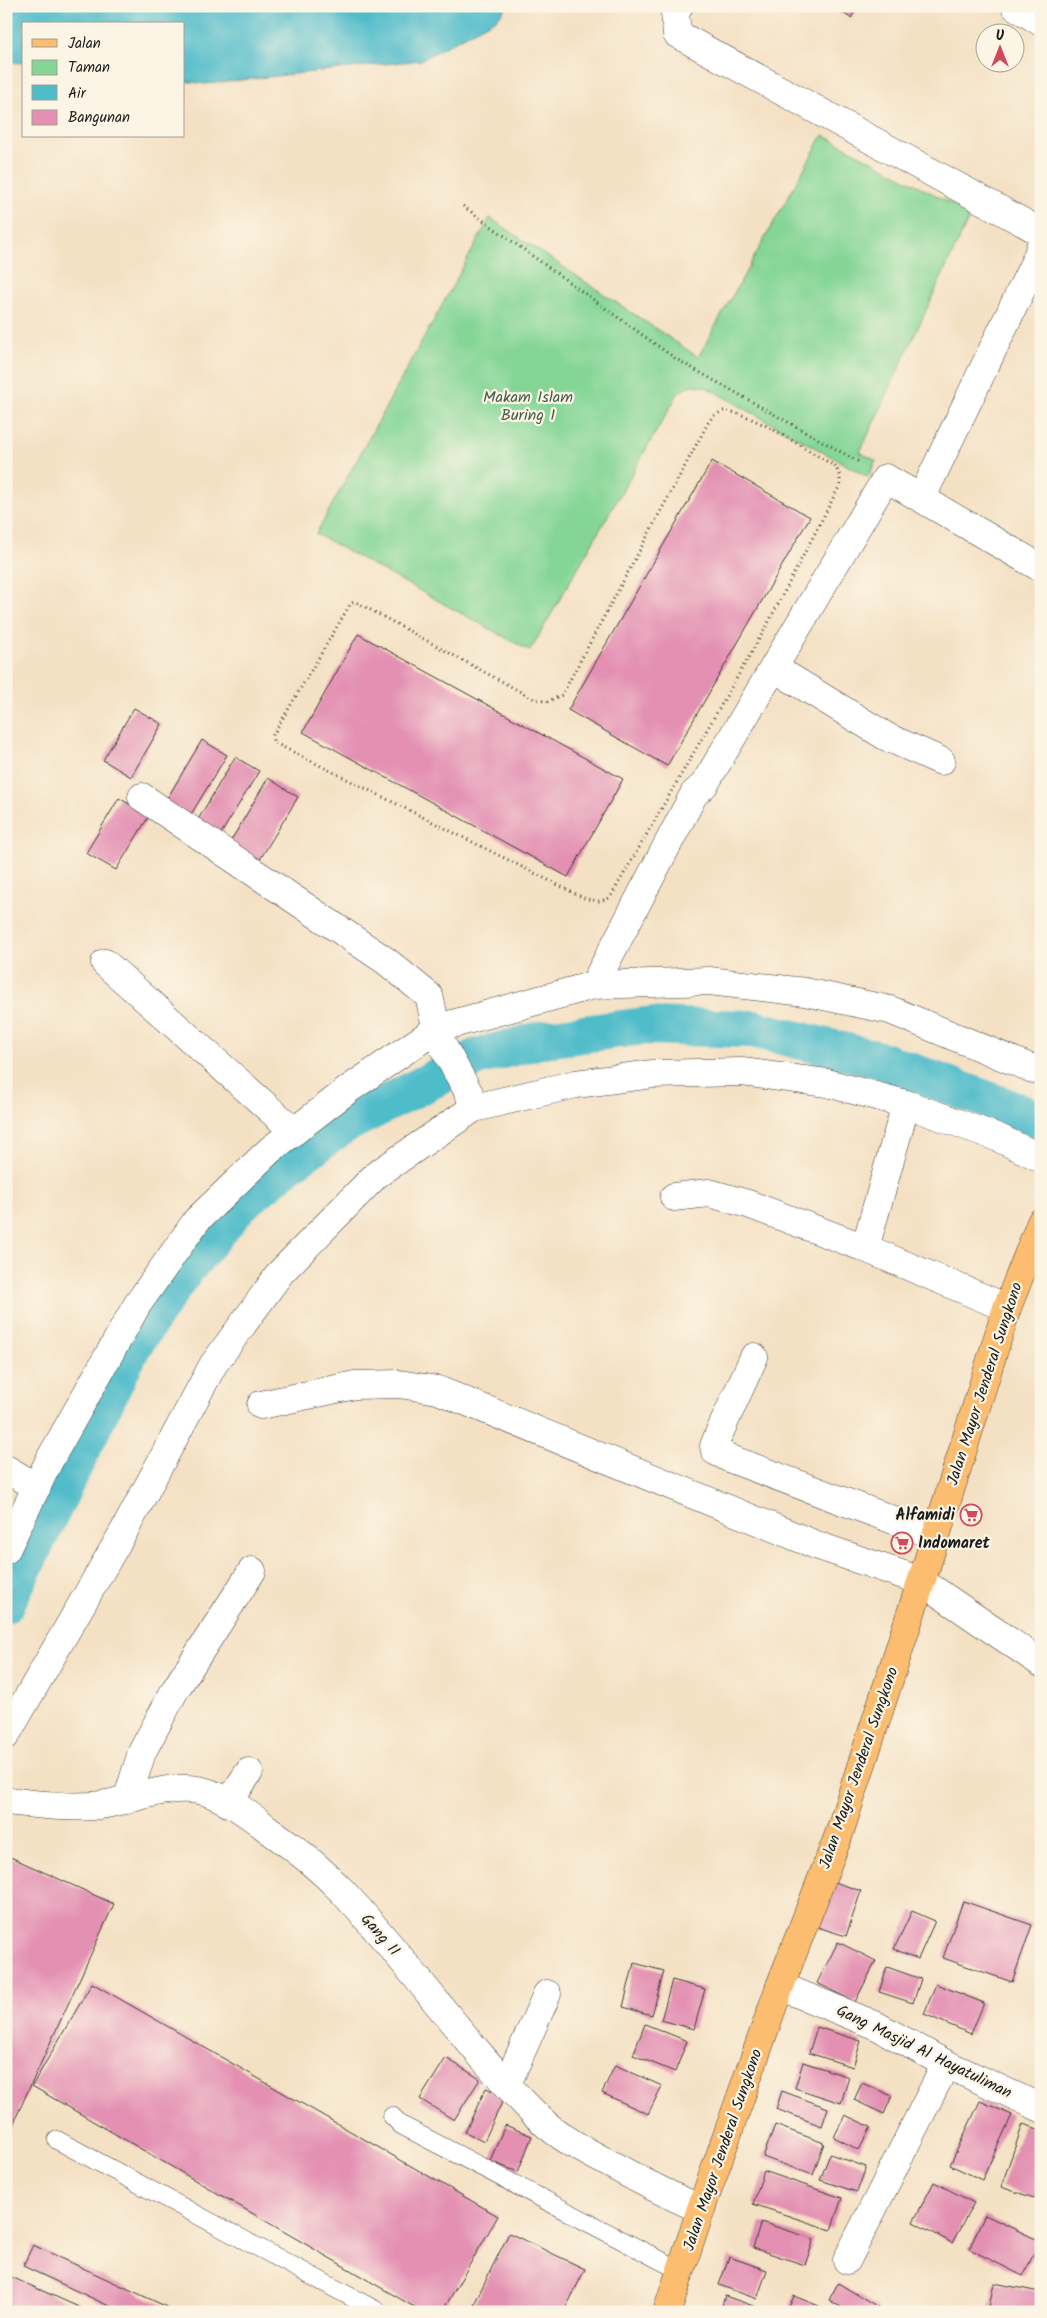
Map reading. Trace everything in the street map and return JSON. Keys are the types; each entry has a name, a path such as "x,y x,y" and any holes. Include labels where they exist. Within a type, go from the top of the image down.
{"main road":[{"name":"Jalan Mayor Jenderal Sungkono","path":"667,2312 701,2209 780,1986 838,1836 936,1536 1007,1308 1041,1222"}],"street":[{"path":"678,6 675,13 677,34 1041,232"},
{"path":"1015,6 1041,22"},
{"path":"922,498 1037,258 1041,244"},
{"path":"594,985 694,794 704,785 886,478 1041,568"},
{"path":"774,668 887,737 940,761"},
{"path":"142,797 386,961 429,996 438,1034 471,1101"},
{"path":"105,963 294,1131"},
{"path":"6,1550 50,1459 137,1304 197,1220 270,1150 294,1131 349,1089 438,1034 594,985 709,982 805,992 890,1010 1033,1069 1041,1066"},
{"path":"6,1735 124,1531 213,1365 281,1272 376,1175 471,1101 643,1075 742,1072 827,1083 906,1104 999,1138 1041,1158"},
{"path":"865,1248 906,1104"},
{"path":"674,1197 709,1193 748,1204 865,1248 1007,1308"},
{"path":"754,1357 716,1441 715,1451 740,1463 936,1536"},
{"path":"262,1405 355,1385 399,1384 438,1390 816,1544 921,1581 1041,1663"},
{"path":"6,1470 37,1486"},
{"path":"127,1800 142,1752 174,1690 252,1571"},
{"path":"228,1803 249,1772"},
{"name":"Gang II","path":"6,1800 63,1807 94,1806 174,1790 188,1790 211,1794 257,1820 302,1854 341,1890 507,2084 541,2120 576,2146 667,2195 701,2209"},
{"name":"Gang Masjid Al Hayatuliman","path":"780,1986 877,2026 946,2064 1041,2108"},
{"path":"507,2084 547,1994"},
{"path":"847,2260 946,2064"}],"lane":[{"path":"392,2116 401,2124 681,2271"},
{"path":"57,2140 379,2312"}],"path":[{"path":"463,206 676,359 886,478"},
{"path":"718,413 733,413 759,423 835,466 838,470 840,482 837,492 771,618 610,898 599,901 586,899 278,745 272,739 353,603 360,603 499,682 532,698 547,702 562,695 708,422 718,413"}],"green space":[{"name":"Makam Islam Buring 1","path":"823,135 971,214 860,452 876,461 868,477 704,386 691,385 679,392 530,651 316,534 490,218 698,357"}],"water":[{"path":"6,6 507,6 498,18 421,60 205,84 185,81 185,22 22,22 22,63 6,62"}],"building":[{"path":"831,6 858,6 851,18"},
{"path":"712,461 810,517 667,766 568,710"},
{"path":"358,634 623,779 568,877 303,732"},
{"path":"134,708 162,724 131,777 103,760"},
{"path":"202,740 227,755 190,816 165,802"},
{"path":"235,757 259,771 219,837 196,823"},
{"path":"268,778 298,797 259,861 229,844"},
{"path":"119,798 149,816 116,870 86,853"},
{"path":"6,1855 114,1904 6,2139"},
{"path":"829,1880 861,1891 846,1936 814,1926"},
{"path":"963,1901 1032,1925 1012,1982 943,1958"},
{"path":"912,1911 935,1921 918,1959 894,1949"},
{"path":"838,1942 876,1961 855,2002 817,1983"},
{"path":"634,1963 664,1971 652,2015 623,2007"},
{"path":"887,1967 921,1979 913,2003 879,1992"},
{"path":"672,1980 705,1989 694,2029 661,2020"},
{"path":"92,1983 498,2216 442,2312 423,2312 32,2086"},
{"path":"936,1984 984,2003 971,2034 924,2014"},
{"path":"645,2024 687,2041 675,2072 633,2055"},
{"path":"817,2027 861,2041 853,2067 809,2053"},
{"path":"446,2058 480,2079 454,2120 420,2099"},
{"path":"803,2062 849,2077 841,2103 795,2088"},
{"path":"615,2065 662,2086 648,2114 602,2093"},
{"path":"862,2083 892,2096 884,2114 854,2100"},
{"path":"486,2088 505,2096 484,2141 465,2132"},
{"path":"782,2091 828,2108 822,2126 776,2109"},
{"path":"980,2101 1012,2115 982,2180 950,2165"},
{"path":"845,2115 871,2127 859,2150 834,2137"},
{"path":"1023,2124 1041,2130 1041,2181 1034,2198 1001,2187"},
{"path":"505,2125 532,2136 518,2172 490,2161"},
{"path":"775,2125 824,2143 813,2175 763,2157"},
{"path":"830,2154 866,2167 857,2192 820,2180"},
{"path":"764,2171 842,2198 831,2230 753,2204"},
{"path":"934,2182 974,2203 952,2243 913,2222"},
{"path":"985,2215 1040,2241 1023,2276 969,2249"},
{"path":"761,2222 814,2239 805,2265 753,2248"},
{"path":"509,2233 585,2269 564,2312 491,2312 474,2304"},
{"path":"33,2245 178,2312 122,2312 23,2266"},
{"path":"729,2257 767,2270 757,2299 719,2285"},
{"path":"9,2276 90,2312 24,2312 6,2304 6,2283"},
{"path":"838,2283 878,2307 875,2312 849,2312 829,2300"},
{"path":"994,2283 1040,2292 1036,2312 988,2312"},
{"path":"725,2296 762,2309 761,2312 720,2312"},
{"path":"794,2296 819,2306 817,2312 787,2312"}],"waterway":[{"path":"6,1604 132,1347 181,1275 240,1205 288,1165 342,1126 477,1057 544,1039 644,1026 753,1029 883,1061 1041,1120"}],"place":[{"name":"Alfamidi","path":"971,1515"},
{"name":"Indomaret","path":"902,1543"}]}
